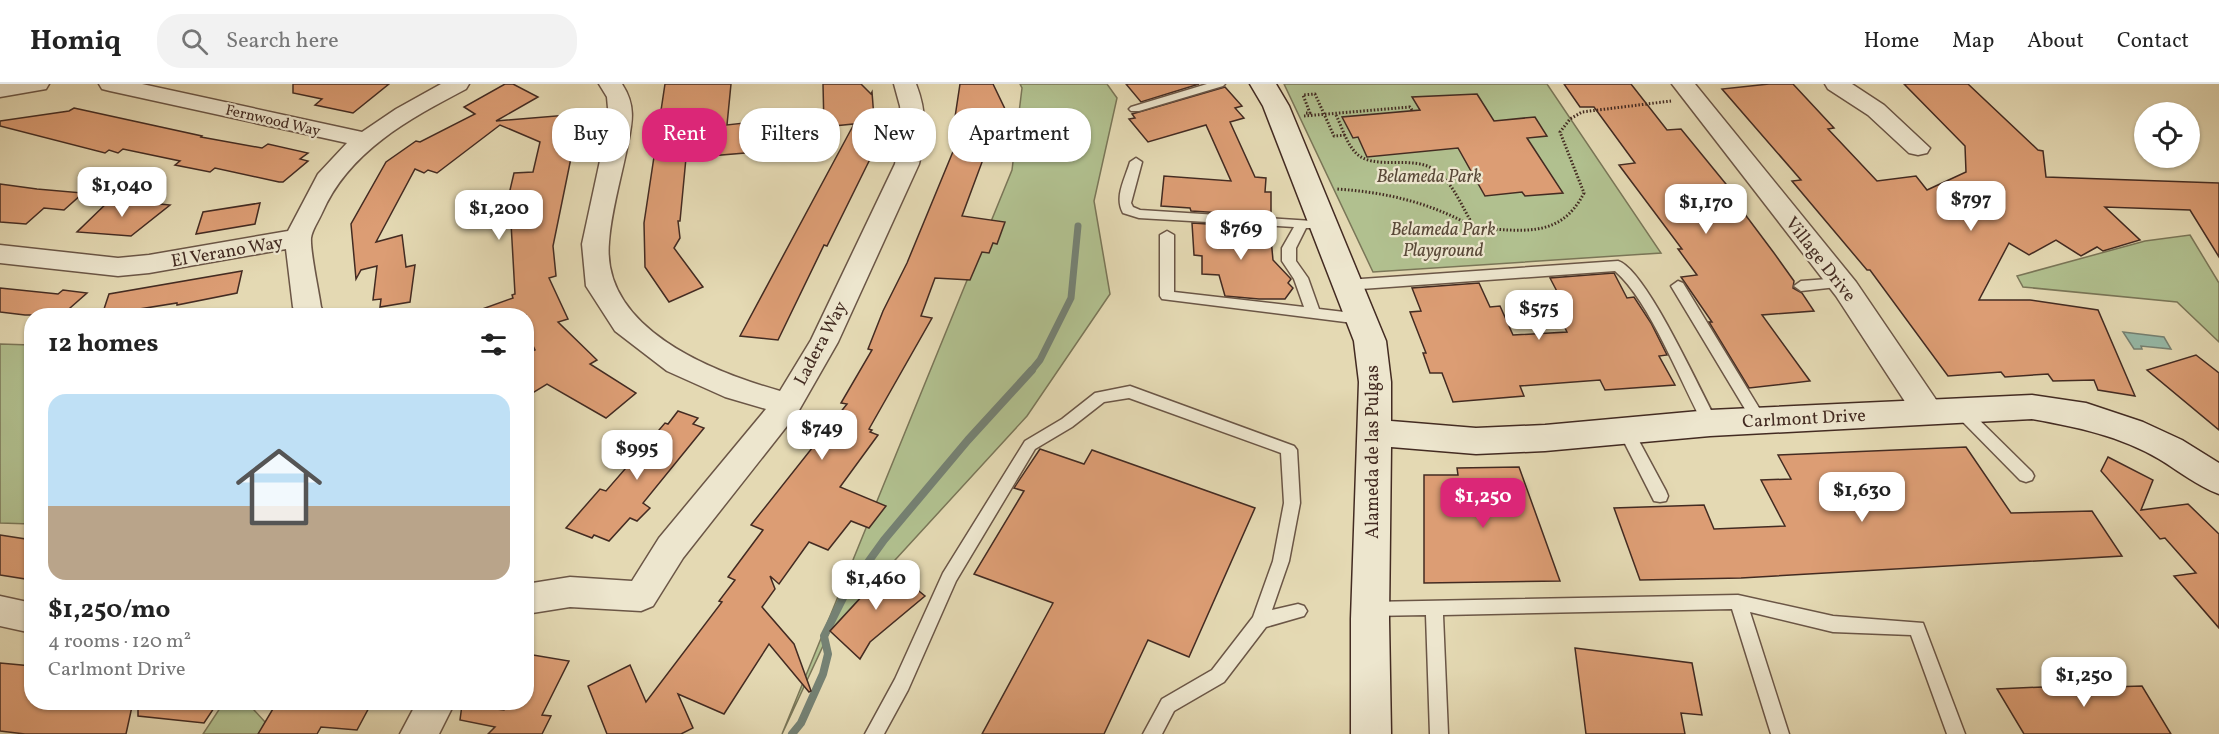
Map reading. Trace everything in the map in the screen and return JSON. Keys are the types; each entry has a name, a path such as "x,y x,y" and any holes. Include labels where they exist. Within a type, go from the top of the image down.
{"main road":[{"name":"Alameda de las Pulgas","path":"1263,84 1276,106 1312,224 1347,285 1370,342 1375,382 1370,609 1371,734"},
{"name":"Carlmont Drive","path":"1374,433 1476,441 1545,438 1759,420 2032,407 2086,416 2151,440 2219,480"}],"street":[{"path":"0,90 38,84"},
{"name":"Fernwood Way","path":"110,84 364,140"},
{"name":"El Verano Way","path":"0,254 118,267 149,264 298,238 327,181 364,140 418,105 458,84"},
{"path":"610,84 619,97 621,118 595,244 600,286 625,324 676,364 735,389 787,404"},
{"name":"Ladera Way","path":"534,598 570,592 641,596 671,548 787,404 824,342 907,164 914,134 914,107 905,84"},
{"path":"1836,84 1876,110 1918,148"},
{"name":"Village Drive","path":"1679,92 1841,283 1944,410"},
{"path":"298,238 308,308"},
{"path":"0,611 24,616"},
{"path":"419,734 432,710"}],"lane":[{"path":"1135,109 1219,84"},
{"path":"1136,162 1125,203 1128,210 1138,214 1312,224"},
{"path":"1312,224 1289,248 1289,261 1301,278 1313,313"},
{"path":"1167,234 1167,296 1361,319"},
{"path":"1347,285 1618,266 1629,274 1666,336 1710,423"},
{"path":"1801,286 1841,283"},
{"path":"1678,285 1759,420"},
{"path":"874,734 902,684 949,578 1030,445 1067,423 1100,397 1130,392 1289,450 1292,503 1281,561 1260,621 1218,676 1168,705 1152,734"},
{"path":"1944,410 2026,476"},
{"path":"1626,430 1660,496"},
{"path":"1370,609 1738,602 1833,624 1917,628 1956,734"},
{"path":"1738,602 1780,734"},
{"path":"1434,608 1439,734"},
{"path":"1260,621 1298,611"}],"path":[{"path":"1335,189 1360,190 1408,201 1458,217 1475,228 1528,230 1550,226 1575,210 1584,193 1560,132 1570,119 1582,112 1679,92"},
{"path":"1346,135 1334,136 1323,116 1315,94 1303,95 1310,113 1303,114 1323,116 1410,107 1412,111"},
{"path":"1336,115 1357,155 1368,160 1410,161 1436,171 1446,181 1475,228"}],"green space":[{"path":"1020,84 1107,84 1117,98 1094,201 1110,294 1027,416 830,631 782,734 1012,170 1013,162 1091,162 1091,108 1020,108 1022,88"},
{"name":"Belameda Park","path":"1284,84 1547,84 1661,253 1373,272"},
{"path":"2190,235 2219,283 2219,342 2177,302 2023,287 2017,276 2145,241"},
{"path":"0,344 24,345 24,524 0,523"},
{"path":"219,710 254,710 276,734 203,734"}],"shaded area":[{"path":"2123,332 2164,337 2171,349 2141,346 2142,349 2134,349"}],"building":[{"path":"293,84 389,84 353,113 315,105 322,99 293,93"},
{"path":"505,84 513,84 538,97 496,121 552,116 552,162 570,162 553,246 556,276 549,278 568,319 558,322 597,360 590,364 636,393 606,418 547,384 534,392 534,308 485,308 513,298 512,295 515,294 511,223 502,224 514,173 533,172 540,142 500,125 437,173 428,170 424,173 415,169 376,242 402,235 406,267 415,265 410,302 380,307 381,299 373,300 377,266 361,270 356,279 351,224 386,162 416,141 420,142 475,114 464,107"},
{"path":"665,84 731,84 727,125 727,108 661,108"},
{"path":"823,84 861,84 871,94 872,92 873,108 852,108 852,124 840,125 840,108 824,108"},
{"path":"960,84 993,84 1005,108 956,108"},
{"path":"1126,84 1199,84 1141,102"},
{"path":"1564,84 1631,84 1667,130 1681,129 1730,189 1743,209 1741,209 1794,281 1793,288 1802,293 1814,311 1762,315 1810,381 1749,388 1709,322 1712,322 1681,277 1697,275 1678,249 1682,249 1619,165 1635,163 1594,107 1580,107"},
{"path":"1793,84 1834,128 1828,129 1877,181 1916,176 1927,190 1966,172 1965,146 1904,84 1968,84 2038,150 2043,151 2046,177 2219,183 2219,257 2190,210 2105,207 2140,240 2103,251 2097,247 2081,256 2056,240 2029,255 2009,243 1979,300 2030,300 2098,310 2135,396 2098,390 2094,380 2053,381 2048,374 2005,377 2001,372 1948,376 1870,270 1867,270 1792,181 1801,180 1722,89"},
{"path":"1225,87 1242,106 1235,108 1244,118 1230,122 1255,177 1266,178 1265,192 1271,192 1271,216 1191,211 1190,208 1161,206 1164,176 1231,181 1206,125 1148,142 1129,119 1135,118 1132,114"},
{"path":"1477,94 1494,121 1535,117 1547,136 1527,138 1563,193 1525,196 1522,192 1485,196 1458,148 1367,157 1358,137 1353,138 1342,117 1420,110 1412,97"},
{"path":"74,108 201,137 262,148 268,144 308,153 300,159 308,161 283,182 279,182 215,168 210,172 175,165 180,161 123,149 118,153 109,150 105,153 0,126 0,121 69,111"},
{"path":"739,124 739,154 727,155 727,125"},
{"path":"852,128 852,162 869,162 827,246 824,245 778,340 740,336 834,162 840,162 840,150"},
{"path":"653,162 686,162 680,221 678,221 680,238 674,248 703,287 669,302 645,267 644,223"},
{"path":"949,162 982,162 962,216 1005,222 997,244 993,243 989,253 982,252 970,280 935,278 921,316 932,318 869,429 872,430 870,432 878,435 840,487 886,506 869,528 851,521 828,550 809,542 779,584 770,576 775,589 762,607 794,644 811,691 809,692 769,644 724,714 678,694 693,728 681,734 607,734 588,686 630,665 646,702 722,602 719,601 735,580 728,577 763,530 751,525 847,404 841,403 872,350 868,349 883,311 907,263"},
{"path":"0,184 83,193 64,210 44,208 26,224 0,222"},
{"path":"111,199 170,205 131,236 77,232"},
{"path":"260,203 255,224 196,234 203,212"},
{"path":"1192,223 1270,228 1273,260 1291,279 1288,283 1293,288 1285,299 1225,296 1219,275 1202,274 1202,256 1194,255"},
{"path":"242,271 237,293 177,305 177,303 146,308 104,308 109,294"},
{"path":"1614,273 1627,298 1634,297 1651,323 1667,355 1659,356 1675,385 1605,390 1600,380 1520,386 1524,396 1453,402 1442,373 1430,373 1423,353 1426,353 1410,312 1421,311 1412,288 1479,283 1490,307 1500,306 1513,335 1567,332 1552,302 1562,301 1550,278"},
{"path":"0,288 58,294 63,290 87,293 70,308 24,308 24,315 0,312"},
{"path":"2196,355 2219,373 2219,430 2147,370"},
{"path":"678,411 698,418 693,424 704,428 643,503 650,508 637,521 630,518 609,541 594,535 592,538 566,528 600,489 606,491"},
{"path":"1966,447 2011,513 2092,511 2122,556 1741,578 1640,580 1614,508 1704,505 1714,529 1785,526 1761,480 1791,479 1778,455"},
{"path":"1040,449 1084,464 1092,450 1255,508 1189,657 1148,640 1104,734 982,734 1053,603 974,574 1024,491 1014,488"},
{"path":"2108,457 2153,480 2141,510 2188,504 2219,534 2219,628 2174,576 2196,573 2165,538 2160,539 2101,471"},
{"path":"1519,467 1560,581 1424,583 1424,475 1458,475 1457,468"},
{"path":"0,535 24,539 24,579 0,575"},
{"path":"889,567 925,596 870,642 860,659 830,631"},
{"path":"1575,648 1692,663 1702,715 1681,713 1685,734 1586,734"},
{"path":"534,655 569,661 542,715 551,716 542,734 488,734 495,727 460,720 461,710 534,710"},
{"path":"0,663 24,665 24,710 131,710 126,734 25,734 0,731"},
{"path":"2100,672 2110,687 2142,686 2171,734 2024,734 1997,689 2065,686 2057,673"},
{"path":"138,710 213,710 204,723 138,716"},
{"path":"272,710 368,710 357,730 321,727 317,734 258,734"}],"waterway":[{"path":"1031,371 1040,360 1071,298 1078,226"},
{"path":"792,734 801,723 823,674 828,654 824,636 845,594 884,540 968,440 1032,370"}],"park label":[{"name":"Belameda Park Playground","path":"1443,239"}]}
